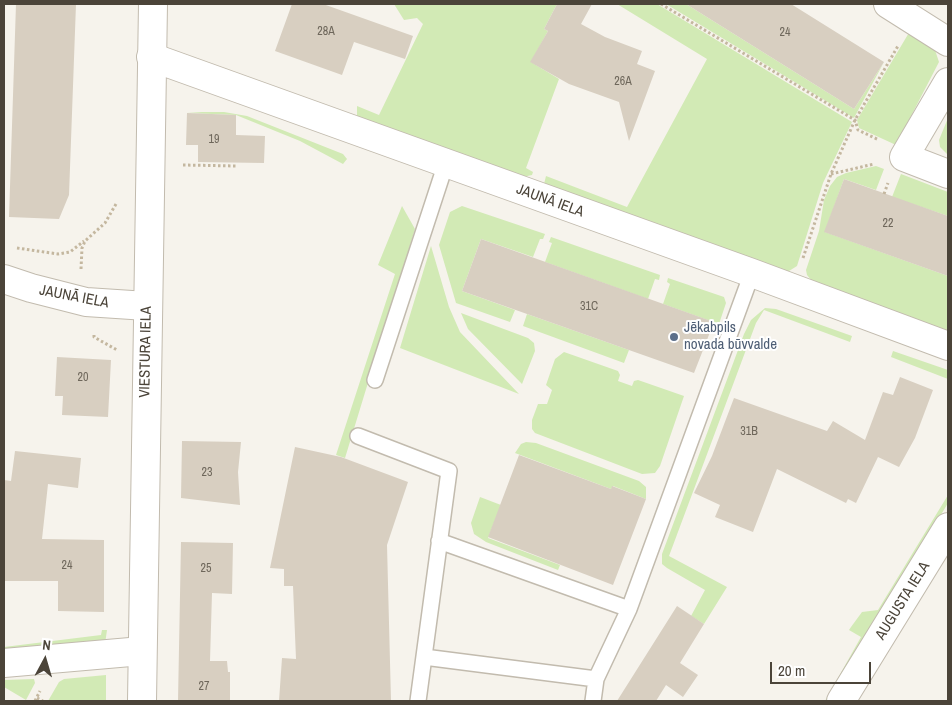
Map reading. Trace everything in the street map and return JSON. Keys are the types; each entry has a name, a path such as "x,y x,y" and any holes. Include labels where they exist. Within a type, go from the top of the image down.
{"street":[{"name":"VIESTURA IELA","path":"142,701 153,4"},
{"path":"888,4 948,42"},
{"name":"JAUNĀ IELA","path":"151,57 752,273 948,346"},
{"path":"948,82 904,157 948,174"},
{"name":"JAUNĀ IELA","path":"4,279 86,302 147,306"},
{"name":"AUGUSTA IELA","path":"842,701 948,527"},
{"path":"4,664 142,651"}],"lane":[{"path":"375,380 446,164"},
{"path":"593,701 596,679 629,609 752,273"},
{"path":"358,436 449,471 418,701"},
{"path":"439,541 629,609"},
{"path":"424,657 596,679"}],"path":[{"path":"661,4 855,120 858,130 894,147 904,157"},
{"path":"793,288 831,174 855,120 883,69 914,20"},
{"path":"831,174 904,157"},
{"path":"178,165 237,166"},
{"path":"12,247 58,254 70,252 105,223 114,211 117,202"},
{"path":"84,240 80,264 94,337 117,350 119,357"},
{"path":"37,698 43,701"}],"green space":[{"path":"394,4 557,4 544,29 548,31 531,62 559,79 526,168 533,172 532,175 523,177 357,117 357,106 379,115 423,24 417,18 404,20"},
{"path":"617,4 657,4 852,122 823,183 797,266 789,271 783,271 544,184 546,176 627,207 707,59"},
{"path":"666,4 686,4 854,109 884,62 854,118"},
{"path":"910,31 934,47 939,62 896,145 859,128 857,120"},
{"path":"224,112 247,116 343,154 347,159 343,164 300,141 236,115 187,113"},
{"path":"948,118 948,155 940,147 939,140"},
{"path":"876,166 884,169 876,190 844,179 825,232 948,276 948,331 812,281 807,275 806,270 819,231 824,200 830,186 837,177 846,173"},
{"path":"901,174 948,192 948,216 892,197"},
{"path":"402,206 415,229 345,458 336,455 395,274 378,265"},
{"path":"462,206 545,234 543,239 540,239 533,257 481,239 462,291 515,310 510,322 456,303 439,245 450,212"},
{"path":"551,237 660,275 659,280 655,279 648,299 545,262 552,243 549,242"},
{"path":"431,246 449,307 460,332 519,394 400,348"},
{"path":"668,278 724,297 726,303 719,324 663,304 670,284 667,282"},
{"path":"765,308 776,309 852,336 850,342 764,310 756,323 669,556 727,587 704,624 691,616 705,590 662,564 662,554 744,334 751,320"},
{"path":"461,313 528,338 534,343 535,351 522,384 468,329"},
{"path":"527,314 629,350 624,363 523,326"},
{"path":"893,351 948,370 948,379 891,357"},
{"path":"564,352 618,371 620,375 618,381 632,386 634,381 638,380 684,396 660,466 655,473 642,474 535,433 532,429 532,420 538,404 547,404 552,390 546,385 555,359"},
{"path":"526,442 536,443 639,481 646,487 646,499 613,486 611,489 515,453 521,444"},
{"path":"948,495 948,503 829,701 825,701 861,637 849,630 862,612 878,610"},
{"path":"480,497 501,505 488,538 560,565 558,570 486,542 474,534 471,523"},
{"path":"102,630 107,630 105,644 4,652 4,647 101,635"},
{"path":"106,675 106,701 48,701 59,682 64,679"},
{"path":"34,679 35,683 26,700 4,687 4,680"}],"building":[{"path":"16,4 76,4 69,195 59,219 9,217"},
{"path":"292,4 323,4 413,36 405,59 354,42 342,75 275,51"},
{"path":"557,4 592,4 581,24 605,37 642,51 637,64 655,71 629,141 619,102 569,84 530,62 548,31 544,29"},
{"path":"686,4 791,4 884,62 854,109"},
{"path":"187,113 236,115 236,135 265,136 264,163 198,162 198,145 186,145"},
{"path":"844,179 948,216 948,276 824,232"},
{"path":"481,239 714,322 694,373 462,291"},
{"path":"57,357 111,360 108,417 62,415 63,396 55,396"},
{"path":"900,377 933,390 915,438 899,467 878,457 856,503 848,499 846,503 777,469 753,532 715,517 720,505 694,493 712,456 734,398 827,431 833,421 865,440 883,392 893,395"},
{"path":"182,441 241,442 238,472 240,505 181,498"},
{"path":"295,447 341,457 408,482 387,545 391,701 279,701 282,658 296,659 293,586 284,586 284,569 270,568"},
{"path":"15,451 81,458 78,488 48,484 42,539 104,540 104,612 58,611 58,581 4,581 4,480 11,481"},
{"path":"519,455 611,489 612,486 646,499 613,585 488,537"},
{"path":"181,542 233,543 232,594 212,593 210,661 227,661 228,672 230,672 230,701 178,701"},
{"path":"677,606 704,624 680,663 698,675 683,697 666,685 656,701 617,701"}],"place":[{"name":"Jēkabpils novada būvvalde","path":"674,337"}]}
